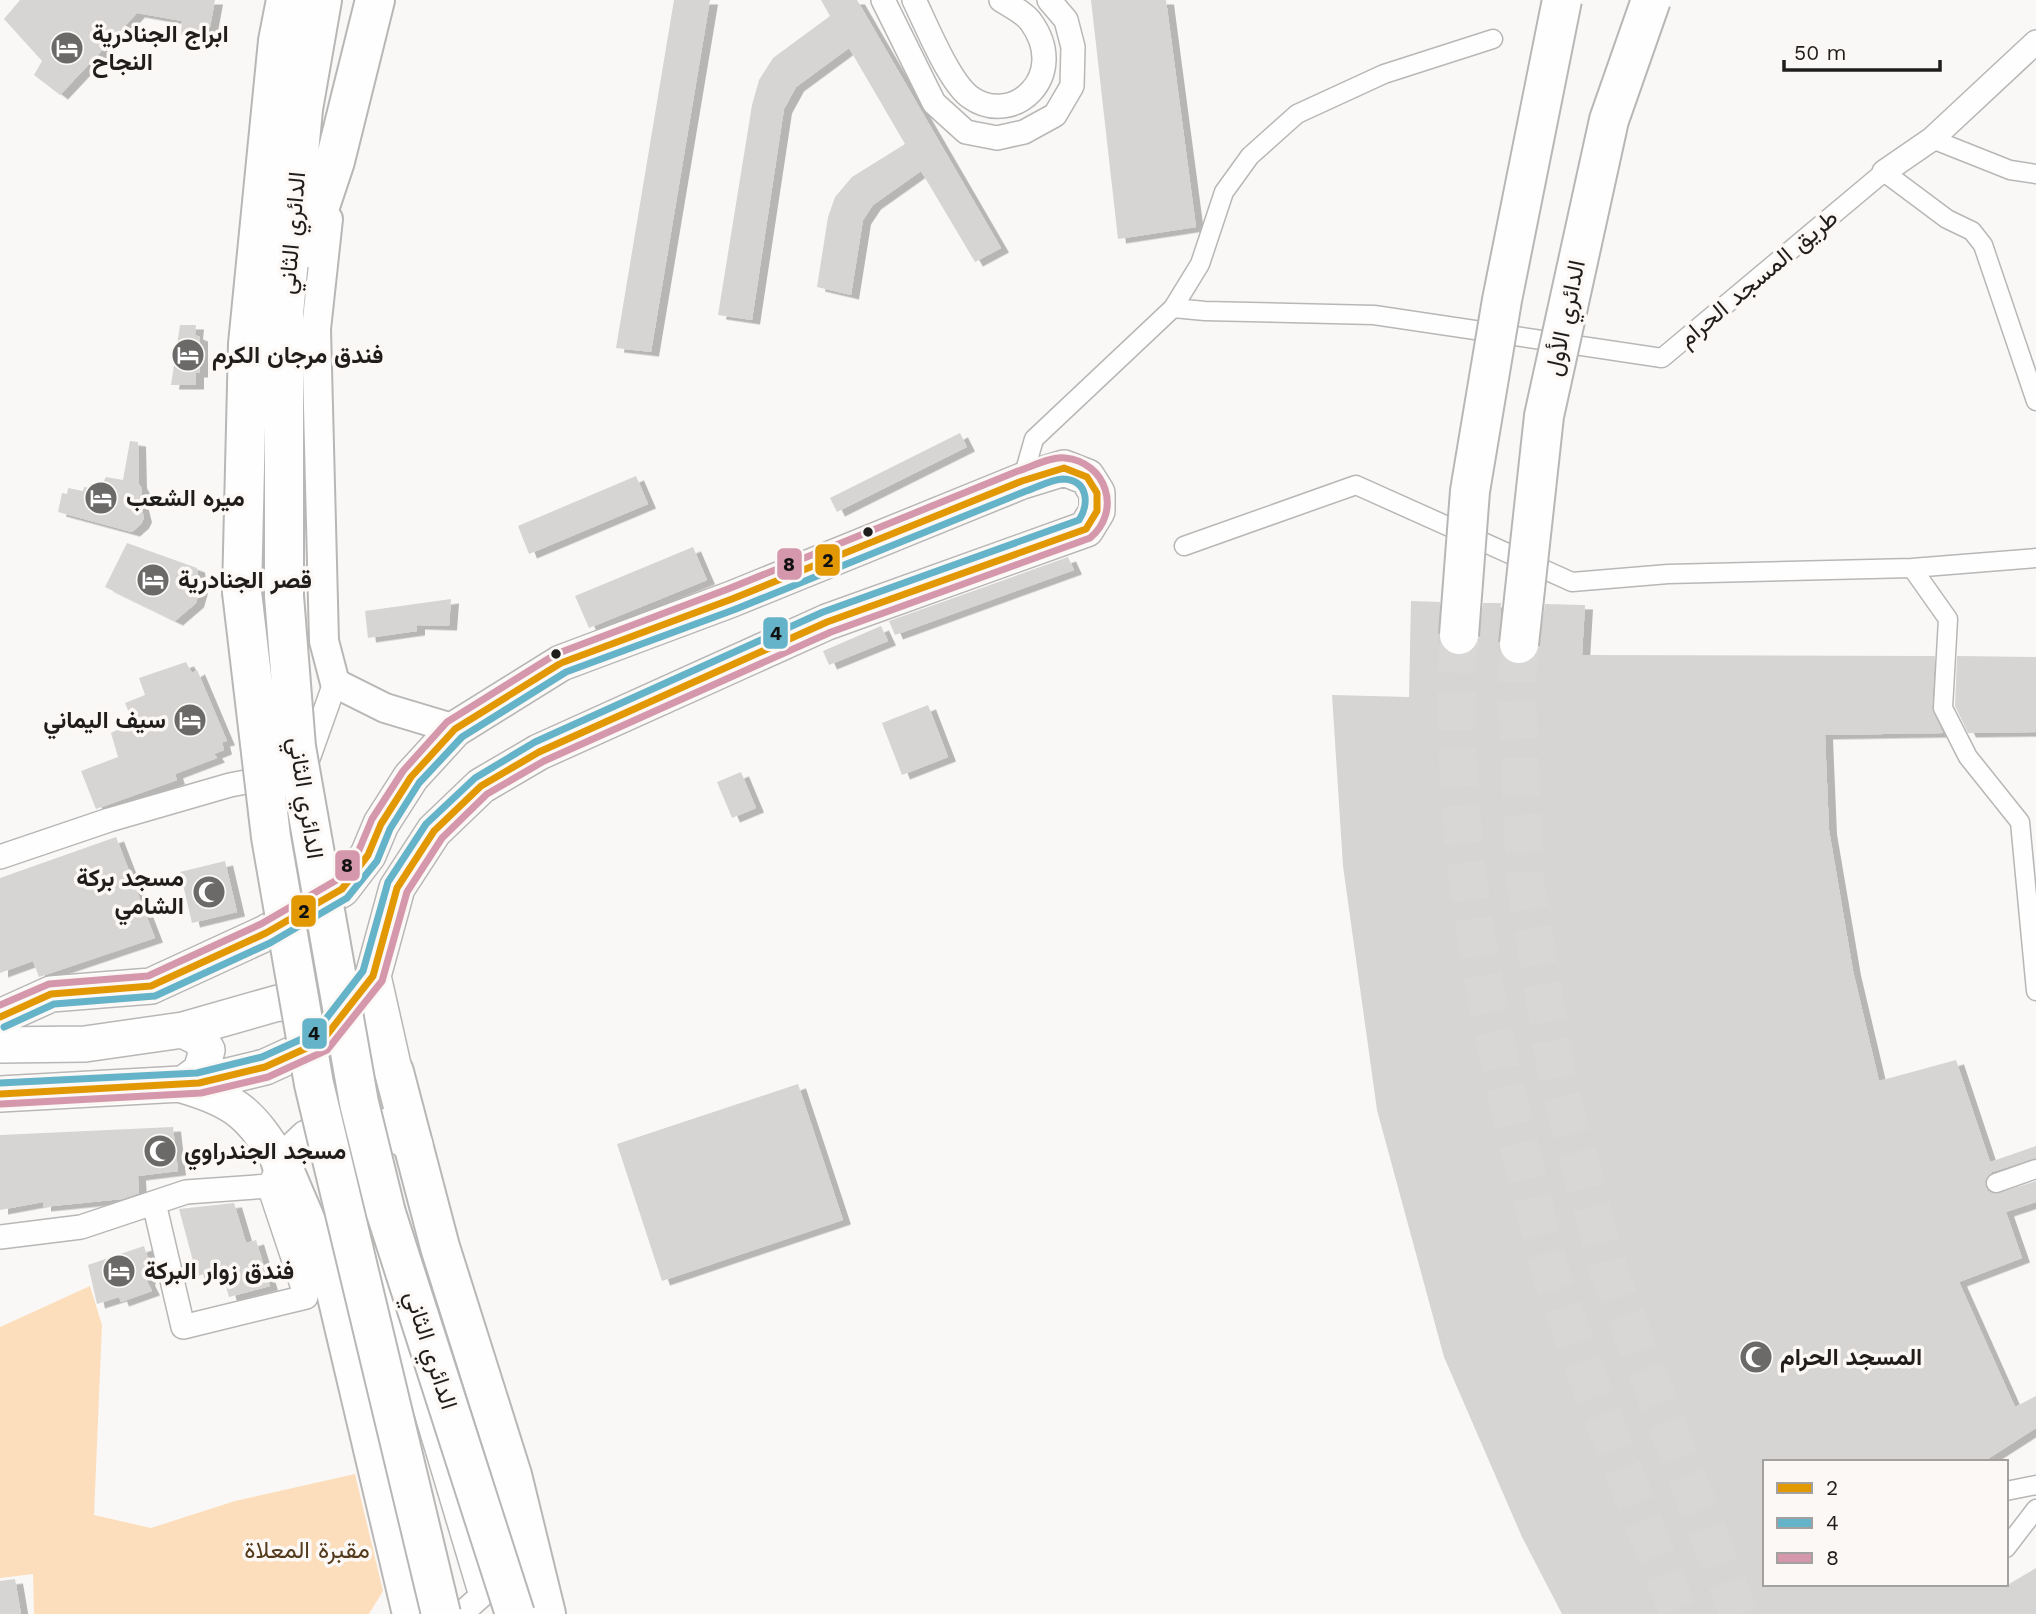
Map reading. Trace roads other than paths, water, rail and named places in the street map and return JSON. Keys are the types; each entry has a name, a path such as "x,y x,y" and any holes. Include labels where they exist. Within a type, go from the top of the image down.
{"highway":[{"path":"248,344 244,133 259,0"},
{"name":"الدائري الثاني","path":"286,0 278,41 248,344 242,592 271,837 314,1084 441,1614"},
{"name":"الدائري الثاني","path":"322,0 303,109 284,313 284,596 296,747 359,1103 386,1213 515,1614"},
{"path":"284,313 335,161 375,0"},
{"path":"1459,635 1470,491 1504,286 1562,0"},
{"name":"الدائري الأول","path":"1519,644 1544,416 1608,120 1651,0"},
{"path":"394,1072 440,1247 512,1475 546,1614"},
{"path":"275,1175 336,1292 412,1614"}],"main road":[{"path":"0,1017 51,994 151,986 267,933 342,889 369,855 381,824 411,777 455,729 561,663 732,599 1022,481 1064,468 1087,477 1097,493 1097,510 1086,529 827,622 539,752 481,786 434,831 397,888 373,976 322,1041 265,1067 182,1085 0,1094"},
{"path":"373,976 394,1072"},
{"path":"0,1045 85,1044 183,1030 278,1003 316,1005 367,1038 394,1072"},
{"path":"182,1085 201,1071 207,1050 199,1038 183,1030"},
{"path":"182,1085 218,1095 242,1111 260,1130 275,1175"},
{"path":"275,1175 307,1138 341,1126 379,1126 415,1145"}],"street":[{"path":"883,0 934,103 966,132 997,138 1024,132 1055,115 1072,86 1073,47 1066,20 1049,0"},
{"path":"914,0 944,61 962,88 969,97 990,107 1016,101 1037,88 1047,64 1042,40 1030,19 1001,0"},
{"path":"1022,481 1034,439 1173,308 1200,264 1224,192 1250,156 1297,114 1384,74 1493,39"},
{"name":"طريق المسجد الحرام","path":"1173,308 1374,315 1662,358 1884,172 1932,139 2036,42"},
{"path":"1932,139 2010,170 2036,174"},
{"path":"0,858 134,813 230,785 288,774 309,756 335,683 324,640 316,330 335,161"},
{"path":"1884,172 1947,219 1972,231 1983,245 2036,401"},
{"path":"1184,546 1356,485 1572,582 1668,574 1912,568 2036,558"},
{"path":"1912,568 1948,619 1943,708 1968,757 2021,822 2036,991"},
{"path":"335,683 385,708 455,729"},
{"path":"341,1126 481,1596 461,1614"},
{"path":"1996,1182 2036,1169"},
{"path":"0,1237 81,1227 186,1192 275,1175 306,1297 183,1327 154,1203"},
{"path":"2008,1491 2036,1485"},
{"path":"2008,1545 2036,1509"}],"tunnel":[{"path":"1459,635 1458,768 1463,836 1482,972 1509,1105 1554,1281 1679,1614"},
{"path":"1519,644 1517,695 1525,880 1559,1087 1609,1272 1739,1614"}],"place":[{"name":"ابراج الجنادرية النجاح","path":"67,48"},
{"name":"فندق مرجان الكرم","path":"188,355"},
{"name":"ميره الشعب","path":"101,498"},
{"name":"قصر الجنادرية","path":"153,580"},
{"name":"سيف اليماني","path":"190,720"},
{"name":"مسجد بركة الشامي","path":"209,892"},
{"name":"مسجد الجندراوي","path":"160,1151"},
{"name":"فندق زوار البركة","path":"119,1271"},
{"name":"المسجد الحرام","path":"1756,1357"}],"park label":[{"name":"مقبرة المعلاة","path":"307,1550"}]}
